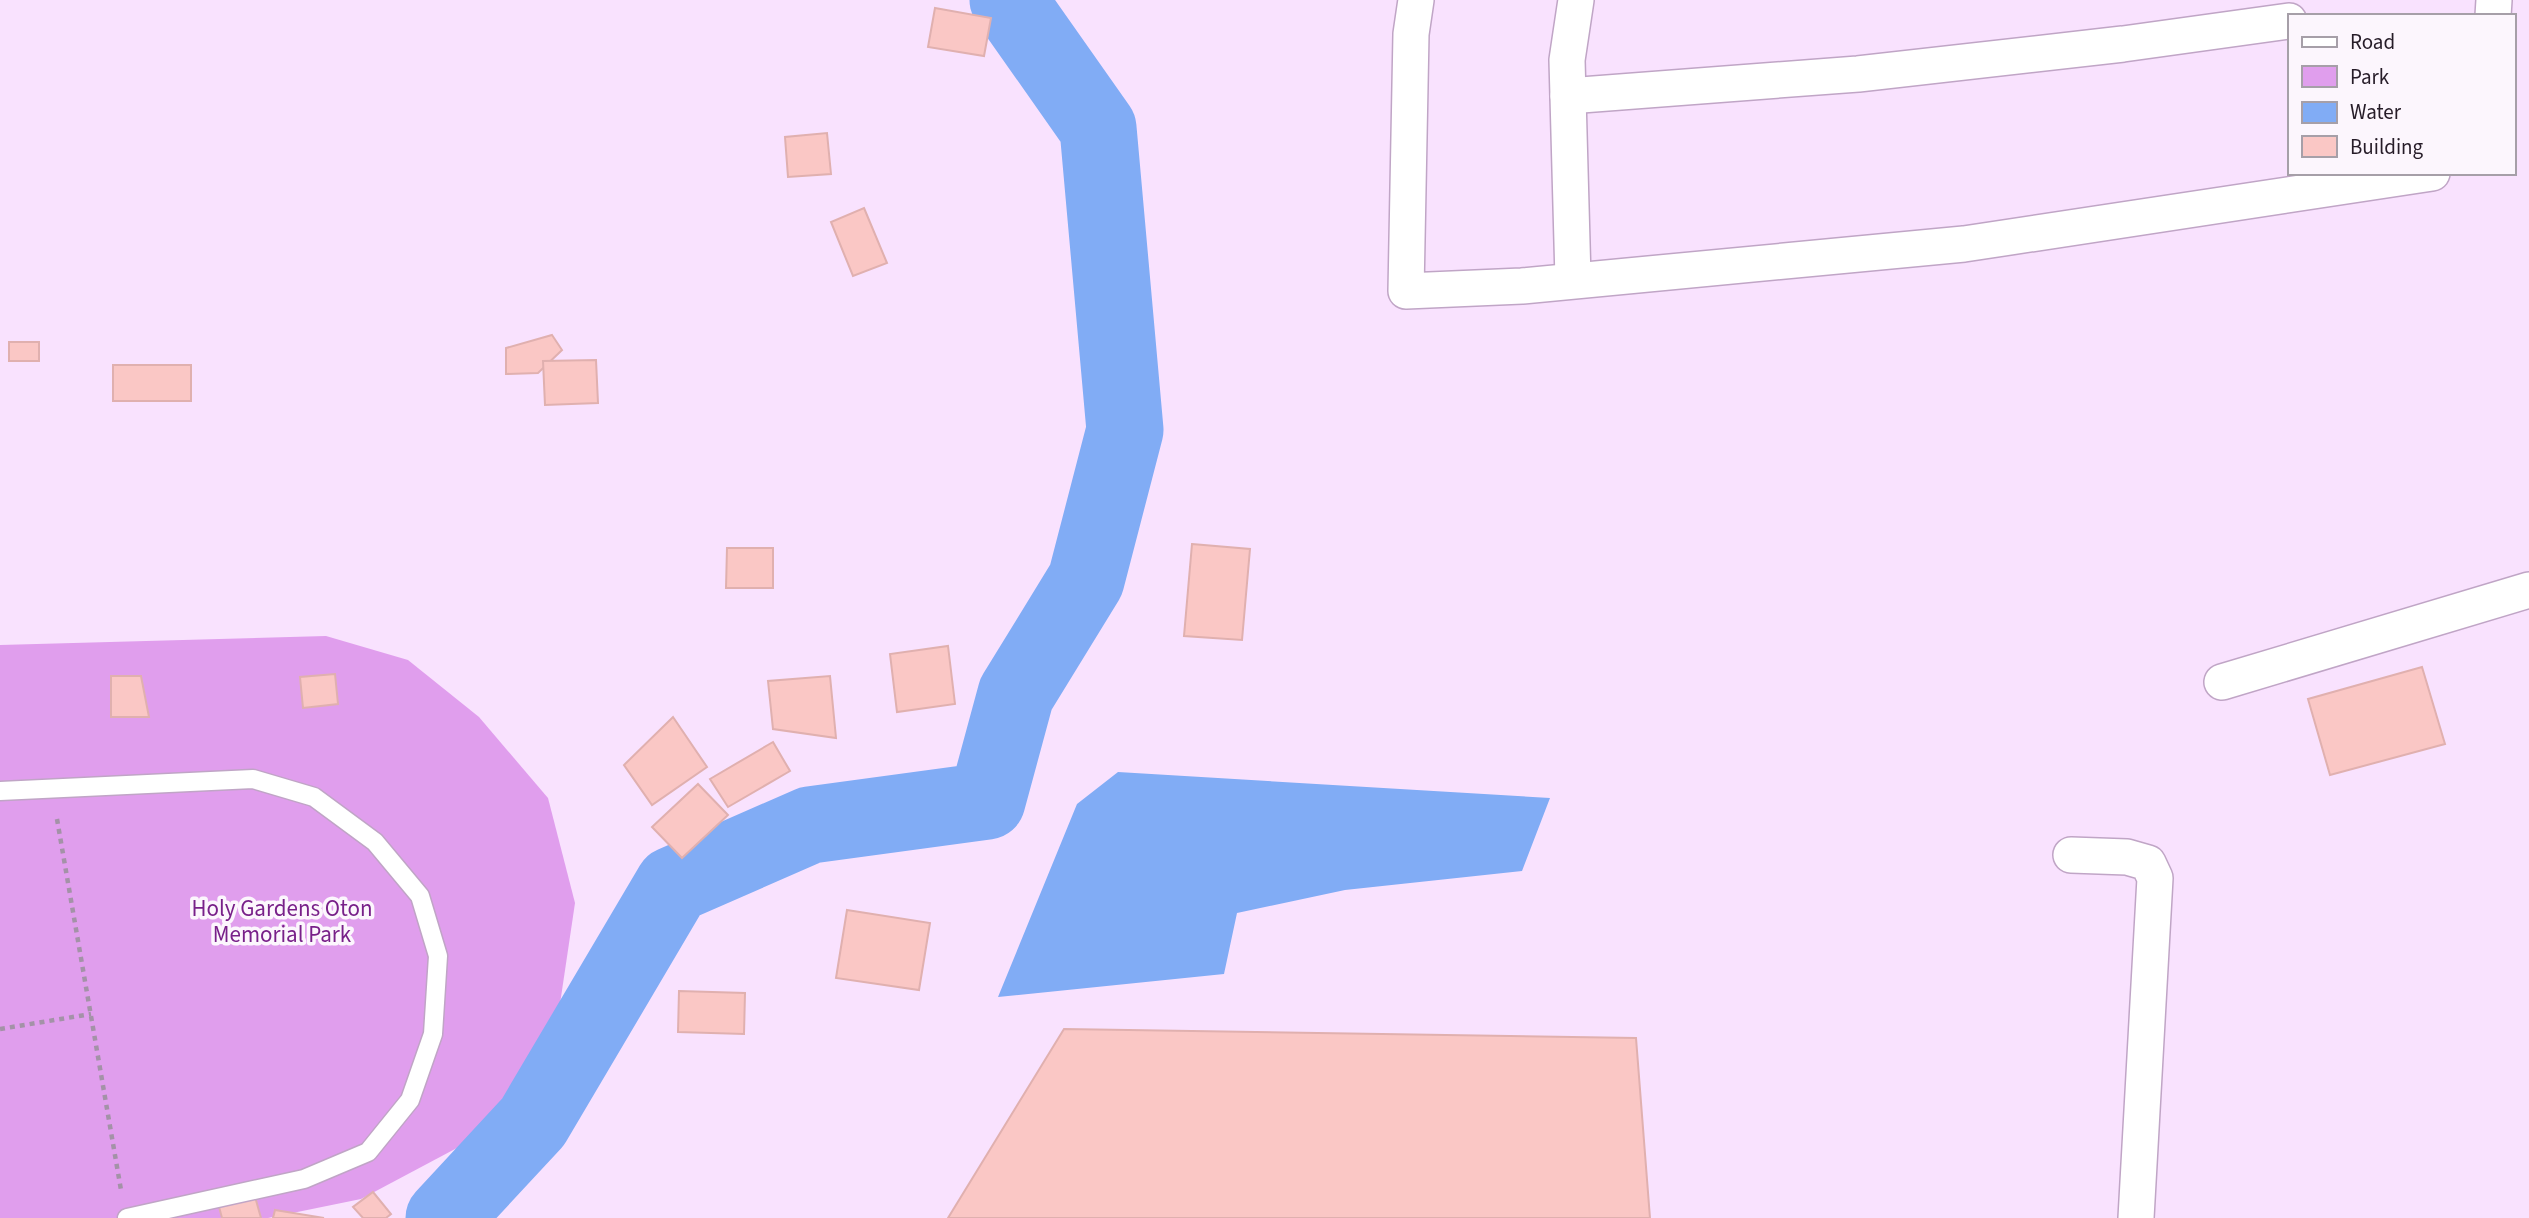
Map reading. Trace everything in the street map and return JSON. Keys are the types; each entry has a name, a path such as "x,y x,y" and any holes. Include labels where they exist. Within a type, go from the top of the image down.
{"street":[{"path":"1416,0 1411,34 1406,290 1522,286 1573,279 1964,244 2301,184 2408,175"},
{"path":"1573,279 1569,33 1576,0"},
{"path":"1569,96 1858,74 2123,44 2288,21"},
{"path":"2222,682 2529,590"},
{"path":"2071,855 2127,857 2148,863 2155,878 2136,1218"}],"lane":[{"path":"0,791 253,779 314,797 375,842 420,895 438,956 433,1034 410,1100 368,1152 304,1179 125,1211"}],"path":[{"path":"52,790 125,1211"},
{"path":"0,1029 91,1014"}],"green space":[{"name":"Holy Gardens Oton Memorial Park","path":"326,636 408,660 479,717 548,798 575,903 557,1024 487,1132 361,1199 268,1218 0,1218 0,645"}],"water":[{"path":"1118,772 1550,798 1522,871 1345,890 1237,913 1224,974 998,997 1077,804"}],"building":[{"path":"935,8 991,18 984,56 928,47"},
{"path":"827,133 831,174 788,177 785,137"},
{"path":"864,208 887,263 853,276 831,222"},
{"path":"552,335 562,350 538,373 506,374 506,348"},
{"path":"9,342 39,342 39,361 9,361"},
{"path":"596,360 598,403 545,405 543,361"},
{"path":"113,365 191,365 191,401 113,401"},
{"path":"1192,544 1250,549 1242,640 1184,636"},
{"path":"727,548 773,548 773,588 726,588"},
{"path":"948,646 955,704 897,712 890,654"},
{"path":"2422,667 2445,744 2330,775 2308,699"},
{"path":"335,674 338,704 303,708 300,677"},
{"path":"111,676 141,676 149,717 111,717"},
{"path":"830,676 836,738 773,729 768,681"},
{"path":"673,717 707,767 652,805 624,765"},
{"path":"773,742 790,771 728,807 710,779"},
{"path":"698,784 728,815 682,858 652,827"},
{"path":"847,910 930,923 919,990 836,978"},
{"path":"679,991 745,993 744,1034 678,1032"},
{"path":"1064,1029 1636,1038 1650,1218 948,1218"},
{"path":"373,1192 391,1214 386,1218 363,1218 353,1207"},
{"path":"254,1193 261,1218 222,1218 218,1203"},
{"path":"275,1210 324,1218 273,1218"}],"waterway":[{"path":"444,1218 533,1122 673,885 810,825 987,801 1016,694 1086,580 1125,430 1098,128 1008,0"}]}
